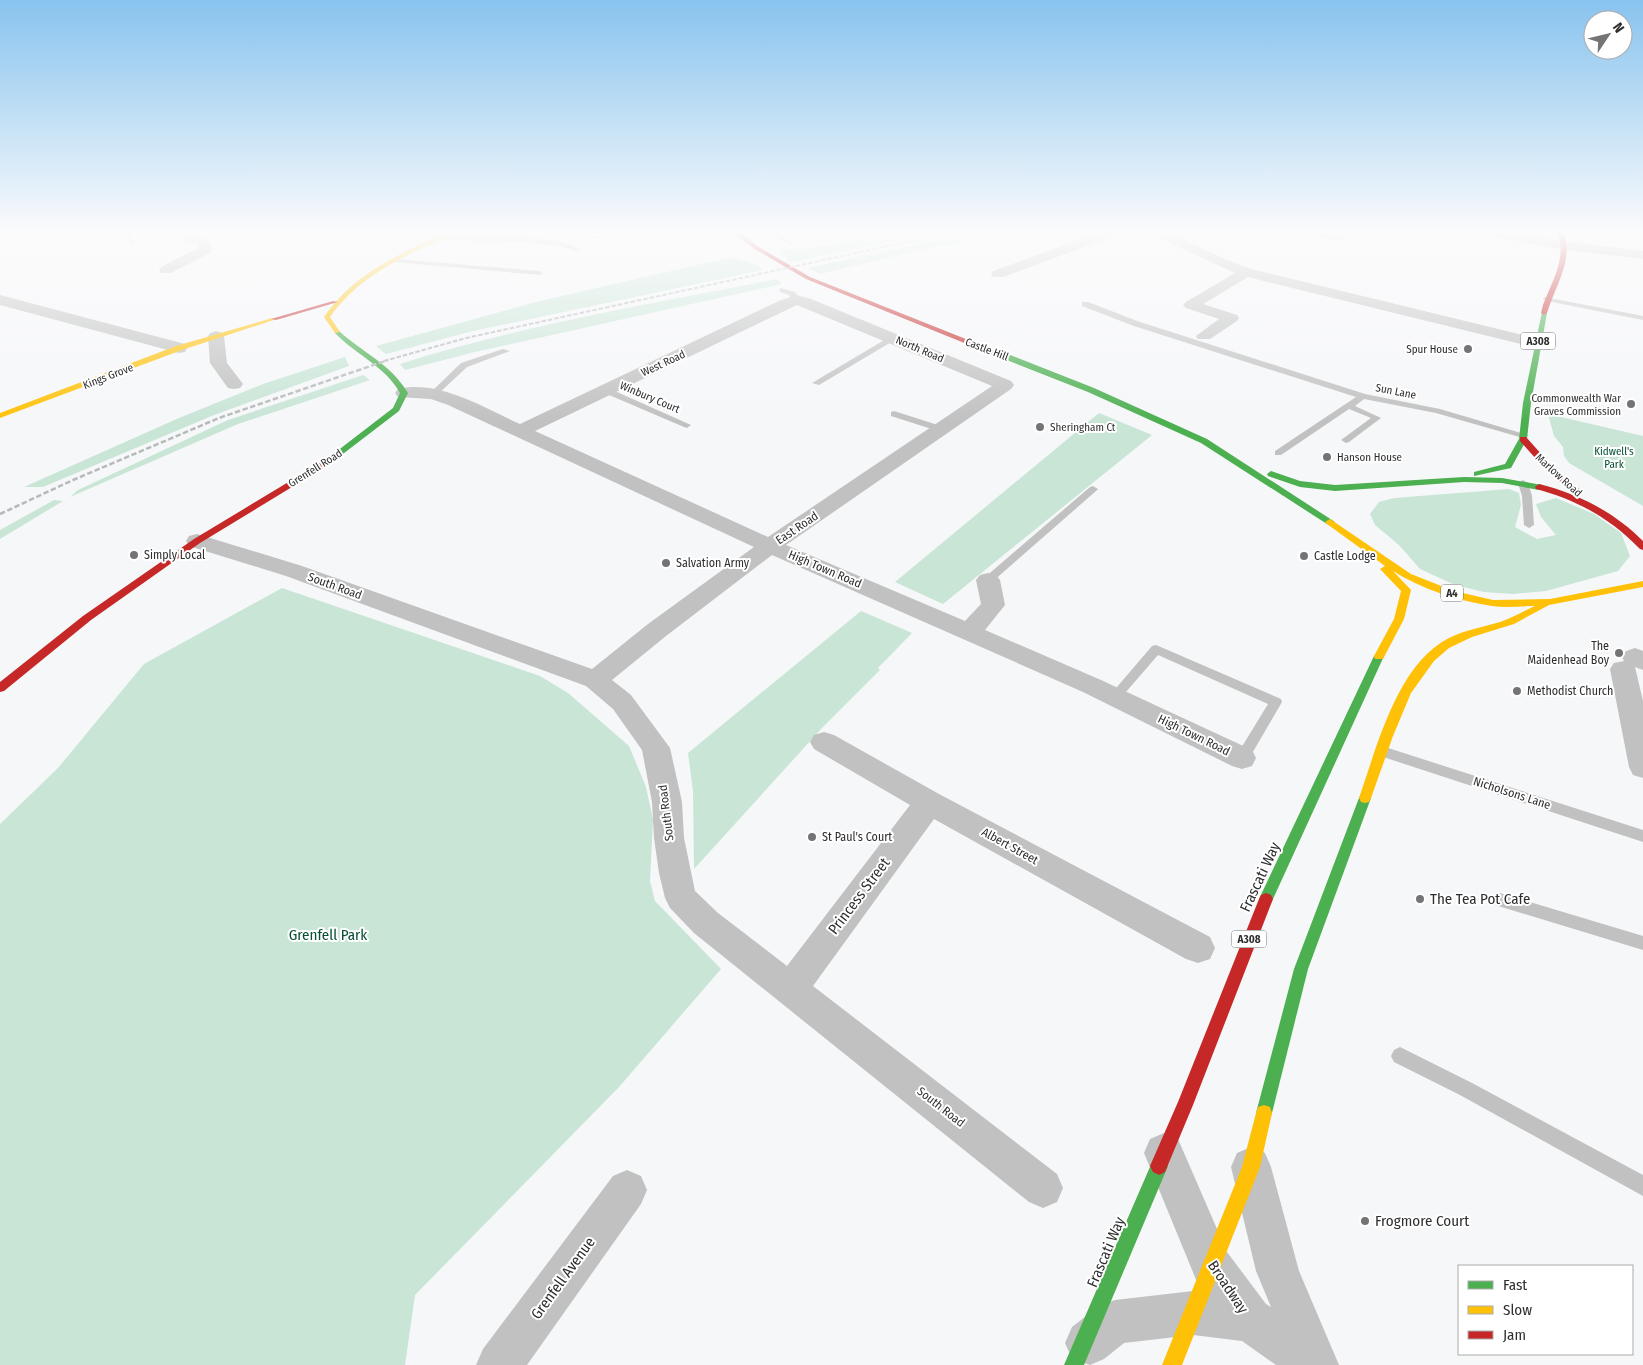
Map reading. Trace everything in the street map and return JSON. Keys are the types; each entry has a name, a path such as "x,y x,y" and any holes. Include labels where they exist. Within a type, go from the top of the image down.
{"main road":[{"path":"345,295 335,302 328,316 330,324 350,343 372,357 389,372 401,384 404,393"},
{"name":"Castle Hill","path":"852,295 1092,390 1204,441 1241,463"},
{"name":"A308","path":"1441,480 1492,472 1508,466 1523,437 1537,343 1549,295"},
{"name":"Kings Grove","path":"0,416 179,348 335,302"},
{"name":"Grenfell Road","path":"0,688 87,618 197,541 330,461 370,431 396,408 404,393"},
{"name":"Marlow Road","path":"1523,437 1549,468 1596,508"},
{"name":"A4","path":"1241,463 1300,484 1337,487 1389,486 1441,480 1484,480 1523,483 1556,490 1596,508 1628,530 1643,546"},
{"name":"A4","path":"1241,463 1407,576 1451,593 1493,603 1550,602 1643,584"},
{"name":"A4","path":"1352,502 1363,494 1389,486"},
{"name":"A4","path":"1608,515 1643,527"},
{"name":"A4","path":"1347,522 1361,546"},
{"name":"Frascati Way","path":"1078,1357 1185,1105 1256,922 1376,660 1399,622 1406,590 1361,546"},
{"path":"1619,590 1640,571"},
{"path":"1172,1365 1252,1167 1301,969 1406,690 1423,664 1445,645 1467,634 1509,622 1550,602"}],"street":[{"path":"1204,336 1231,318 1191,306 1209,295"},
{"path":"1339,295 1537,343"},
{"name":"North Road","path":"795,297 1005,385"},
{"name":"West Road","path":"521,431 795,297"},
{"path":"0,300 179,348"},
{"path":"216,336 219,363 234,384"},
{"name":"East Road","path":"595,680 657,630 770,546 1005,385"},
{"name":"High Town Road","path":"404,393 432,394 454,401 770,546 1116,697 1242,758"},
{"name":"South Road","path":"197,541 294,571 595,680 622,702 656,748 667,802 669,838 675,873 682,898 706,923 1043,1188"},
{"path":"968,632 992,605 988,580"},
{"path":"1634,662 1643,767"},
{"name":"Albert Street","path":"824,742 929,802 1196,948"},
{"name":"Princess Street","path":"790,990 929,802"},
{"name":"Broadway","path":"1164,1153 1212,1267 1250,1320 1316,1365"},
{"name":"Broadway","path":"1252,1167 1278,1271 1316,1365"},
{"name":"Grenfell Avenue","path":"499,1365 627,1190"},
{"path":"1078,1357 1115,1322 1193,1313 1250,1320"}],"lane":[{"path":"1547,299 1643,318"},
{"path":"1085,304 1137,324 1363,396"},
{"path":"816,383 894,338"},
{"path":"432,394 464,365 506,351"},
{"name":"Winbury Court","path":"605,390 687,425"},
{"name":"Sun Lane","path":"1278,453 1363,396 1437,411 1523,437"},
{"path":"1346,440 1377,418 1348,406"},
{"path":"894,414 941,429"},
{"path":"1523,483 1527,496 1529,526"},
{"path":"988,580 1093,489"},
{"path":"1116,697 1156,649 1276,702 1242,758"},
{"name":"Nicholsons Lane","path":"1382,751 1643,836"},
{"path":"1500,900 1643,943"},
{"path":"1400,1056 1466,1089 1643,1186"}],"green space":[{"path":"568,295 646,295 469,332 386,354 376,346"},
{"path":"697,295 734,295 475,352 405,370 400,364 493,338"},
{"path":"345,357 349,366 214,415 43,487 24,487 179,418 263,384"},
{"path":"363,375 370,380 238,424 70,497 78,490 228,420"},
{"path":"1099,413 1152,435 943,604 895,582"},
{"name":"Kidwell's Park","path":"1548,414 1643,436 1643,506 1569,463 1564,456 1563,447 1554,436"},
{"path":"1509,489 1519,493 1521,505 1515,527 1537,539 1556,535 1541,517 1536,504 1556,498 1594,514 1621,533 1630,556 1618,571 1546,591 1513,594 1484,592 1455,585 1420,569 1399,545 1375,525 1370,514 1379,502 1394,498"},
{"path":"54,500 63,501 0,539 0,530"},
{"name":"Grenfell Park","path":"282,588 540,676 568,693 629,746 646,787 653,820 650,881 655,901 721,969 619,1087 415,1295 405,1365 0,1365 0,824 58,768 144,664"},
{"path":"861,611 912,633 878,668 880,670 822,728 694,869 693,791 688,753"}],"railway":[{"path":"384,361 466,338 665,295"},
{"path":"0,514 73,480 219,418 388,360"}],"traffic: fast":[{"path":"1477,474 1508,466 1523,439 1527,403 1544,313"},
{"path":"335,457 396,409 404,393 390,373 337,332"},
{"path":"1002,355 1091,390 1204,441 1330,522"},
{"path":"1271,474 1300,484 1335,488 1464,479 1502,481 1539,487"},
{"path":"1266,899 1379,656"},
{"path":"1264,1113 1301,969 1365,798"},
{"path":"1074,1365 1159,1166"}],"traffic: slow":[{"path":"337,332 327,317 345,295"},
{"path":"0,416 179,348 274,319"},
{"path":"1330,522 1364,548 1407,576 1451,593 1493,603 1550,602 1643,584"},
{"path":"1379,656 1399,619 1406,590 1385,569"},
{"path":"1365,798 1395,714 1416,674 1430,658 1445,645 1453,641 1469,634 1510,622 1544,605"},
{"path":"1172,1365 1251,1167 1264,1113"}],"traffic: jam":[{"path":"850,295 1002,355"},
{"path":"1544,313 1550,295"},
{"path":"274,319 335,302"},
{"path":"1523,439 1549,468 1579,493"},
{"path":"0,688 87,618 197,541 335,457"},
{"path":"1539,487 1568,496 1595,509 1621,526 1643,547"},
{"path":"1159,1166 1266,899"}],"place":[{"name":"Spur House","path":"1468,349"},
{"name":"Commonwealth War Graves Commission","path":"1631,404"},
{"name":"Sheringham Ct","path":"1040,427"},
{"name":"Hanson House","path":"1327,457"},
{"name":"Simply Local","path":"134,555"},
{"name":"Castle Lodge","path":"1304,556"},
{"name":"Salvation Army","path":"666,563"},
{"name":"The Maidenhead Boy","path":"1619,653"},
{"name":"Methodist Church","path":"1517,691"},
{"name":"St Paul's Court","path":"812,837"},
{"name":"The Tea Pot Cafe","path":"1420,899"},
{"name":"Frogmore Court","path":"1365,1221"}]}
